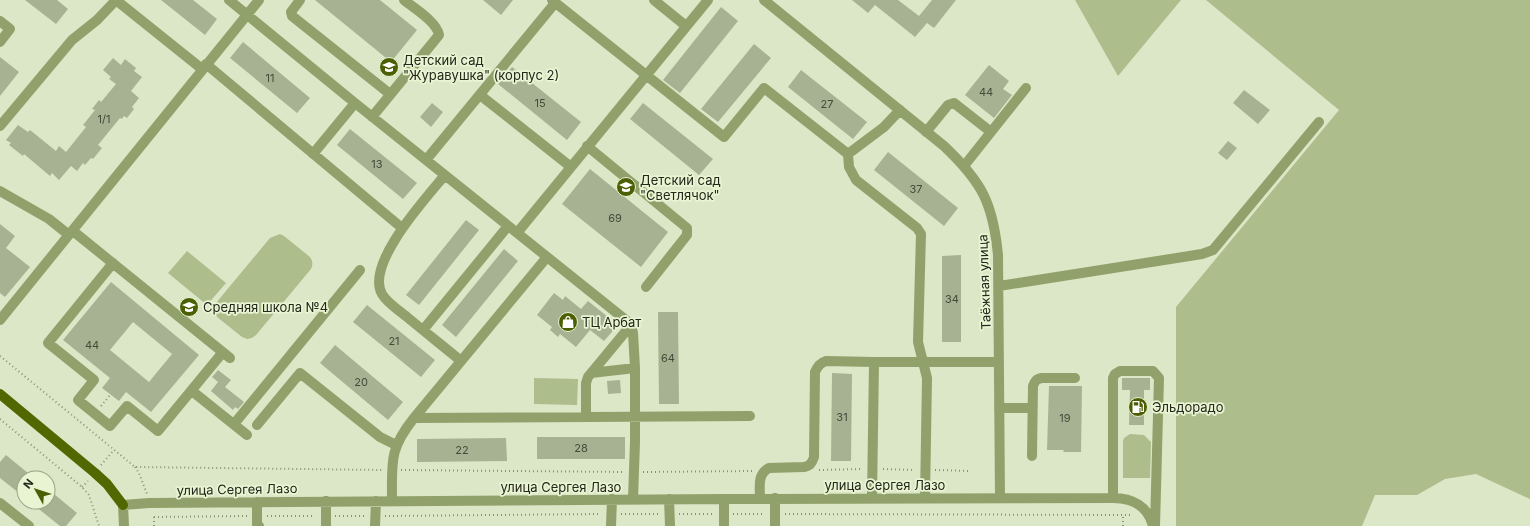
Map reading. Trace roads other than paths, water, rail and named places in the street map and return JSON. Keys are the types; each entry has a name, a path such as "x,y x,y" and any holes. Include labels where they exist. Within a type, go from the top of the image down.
{"main road":[{"path":"0,394 99,476 117,494 123,505"}],"street":[{"path":"0,126 72,40 97,20 116,0 204,66 402,228"},
{"path":"229,0 372,117 628,321 634,332 636,416 633,499"},
{"path":"0,320 3,309 71,233 258,0"},
{"path":"300,0 291,12 292,16 390,94"},
{"path":"372,117 439,35 438,29 434,24 404,0"},
{"path":"654,0 686,26"},
{"path":"517,233 708,0"},
{"name":"Таёжная улица","path":"764,0 926,132 964,166 983,191 990,208 996,230 998,255 1000,498"},
{"path":"426,160 480,95 554,1 724,137 764,88 848,154 849,167 856,180 917,228 921,234 918,342 927,378 925,498"},
{"path":"0,21 10,29 0,42"},
{"path":"964,166 1026,88"},
{"path":"480,95 571,167"},
{"path":"313,154 355,103"},
{"path":"926,132 948,105 954,103 991,132"},
{"path":"848,154 884,127 900,110"},
{"path":"999,286 1202,254 1213,250 1319,122"},
{"path":"587,146 687,228 687,235 646,287"},
{"path":"445,175 402,228 389,248 378,280 379,287 388,301 461,361"},
{"path":"0,191 71,233 113,263 226,355 192,391 158,431 127,406 110,426 78,400 94,380 48,343 113,263"},
{"path":"423,330 508,226"},
{"path":"392,501 393,454 400,437 547,257"},
{"path":"234,424 360,270"},
{"path":"586,417 586,383 591,373 631,325"},
{"path":"760,498 760,479 764,471 769,468 804,467 809,466 812,462 814,457 815,372 821,363 826,361 999,362"},
{"path":"872,498 874,362"},
{"path":"591,373 635,368"},
{"path":"1113,498 1113,378 1115,374 1120,371 1153,371 1159,378 1154,526"},
{"path":"257,425 300,373 380,437 396,445"},
{"path":"1032,456 1032,408 1034,382 1038,379 1075,378"},
{"path":"192,391 247,435"},
{"path":"999,408 1032,408"},
{"path":"414,418 750,416"},
{"path":"724,498 724,526"},
{"name":"улица Сергея Лазо","path":"123,505 257,502 724,498 1000,498"},
{"path":"775,498 775,526"},
{"path":"1000,498 1124,498 1138,503 1148,513 1154,526"},
{"path":"612,499 612,526"},
{"path":"669,499 670,526"},
{"path":"375,521 376,501"},
{"path":"257,502 258,521"},
{"path":"326,502 326,521"},
{"path":"123,505 124,526"},
{"path":"1,506 29,526"}],"place":[{"name":"Детский сад \"Журавушка\" (корпус 2)","path":"389,67"},
{"name":"Детский сад \"Светлячок\"","path":"626,187"},
{"name":"Средняя школа №4","path":"189,307"},
{"name":"ТЦ Арбат","path":"568,322"},
{"name":"Эльдорадо","path":"1138,407"}]}
